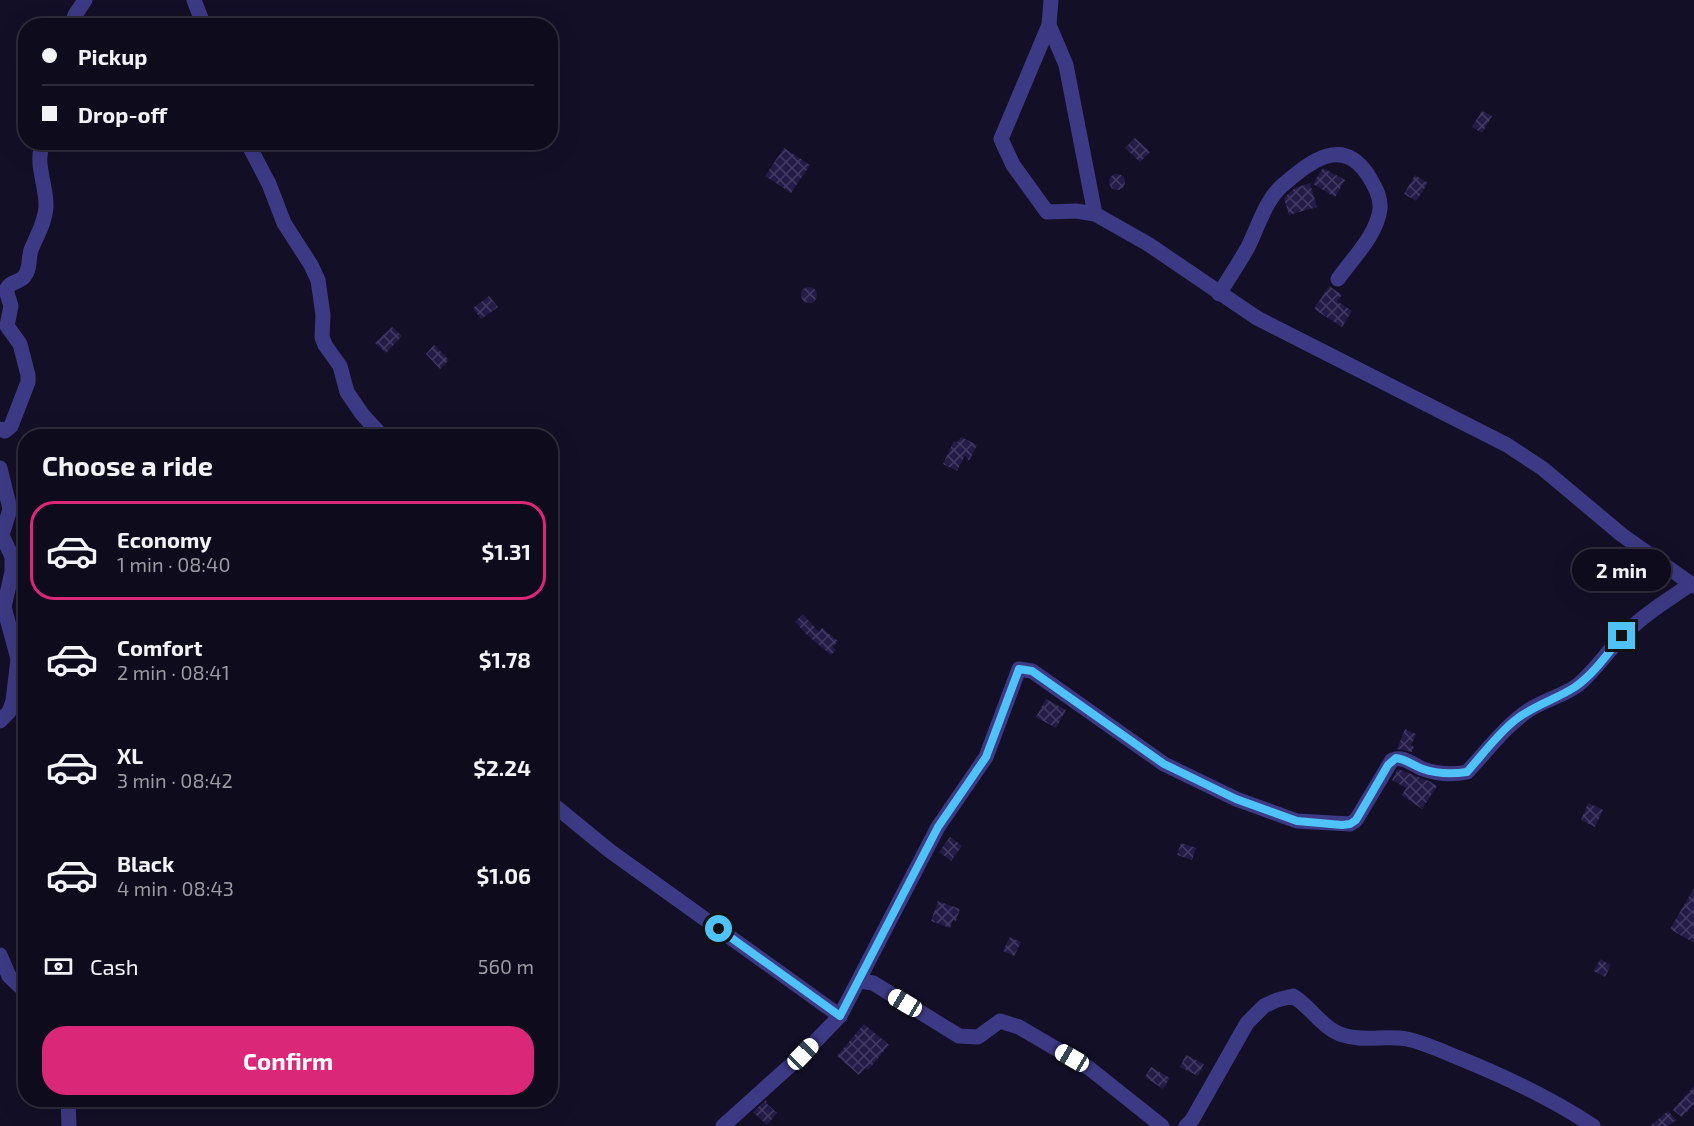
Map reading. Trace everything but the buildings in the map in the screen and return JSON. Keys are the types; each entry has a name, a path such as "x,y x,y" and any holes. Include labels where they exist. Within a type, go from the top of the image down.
{"street":[{"path":"74,18 85,0"},
{"path":"194,0 201,18"},
{"path":"723,1126 803,1054 840,1016 938,827 986,757 1019,669 1032,671 1164,764 1187,777 1236,799 1297,821 1350,824 1356,820 1392,760 1402,759 1424,770 1447,774 1467,772 1513,722 1542,702 1559,697 1576,686 1593,672 1622,636 1641,619 1692,585 1622,535 1542,468 1507,445 1257,318 1148,244 1095,214 1076,211 1047,212 1013,165 1002,145 1002,134 1049,25 1051,0"},
{"path":"1049,25 1066,65 1095,214"},
{"path":"0,429 5,431 11,426 28,382 20,344 7,326 11,311 6,290 11,283 20,280 28,270 30,252 44,218 46,196 43,186 41,150"},
{"path":"251,150 269,184 284,223 318,280 323,315 322,337 325,345 340,366 347,392 376,429"},
{"path":"1219,294 1247,249 1278,189 1312,162 1336,154 1349,157 1364,169 1375,187 1380,207 1370,235 1338,279"},
{"path":"0,468 10,509 2,535 11,551 13,562 4,607 18,659 13,701 9,712 0,721"},
{"path":"558,809 610,851 840,1016"},
{"path":"0,955 9,976 18,984"},
{"path":"860,981 873,983 959,1036 978,1036 1000,1022 1019,1027 1089,1068 1162,1126"},
{"path":"1186,1126 1192,1120 1247,1023 1264,1006 1293,996 1341,1035 1353,1038 1407,1039 1430,1047 1492,1072 1560,1104 1593,1126"},
{"path":"68,1107 69,1126"}],"route":[{"path":"719,929 840,1016 938,827 986,757 1019,669 1032,671 1164,764 1187,777 1236,799 1297,821 1342,825 1356,820 1388,765 1396,758 1424,770 1447,774 1467,772 1513,722 1542,702 1559,697 1593,672 1622,636"}]}
